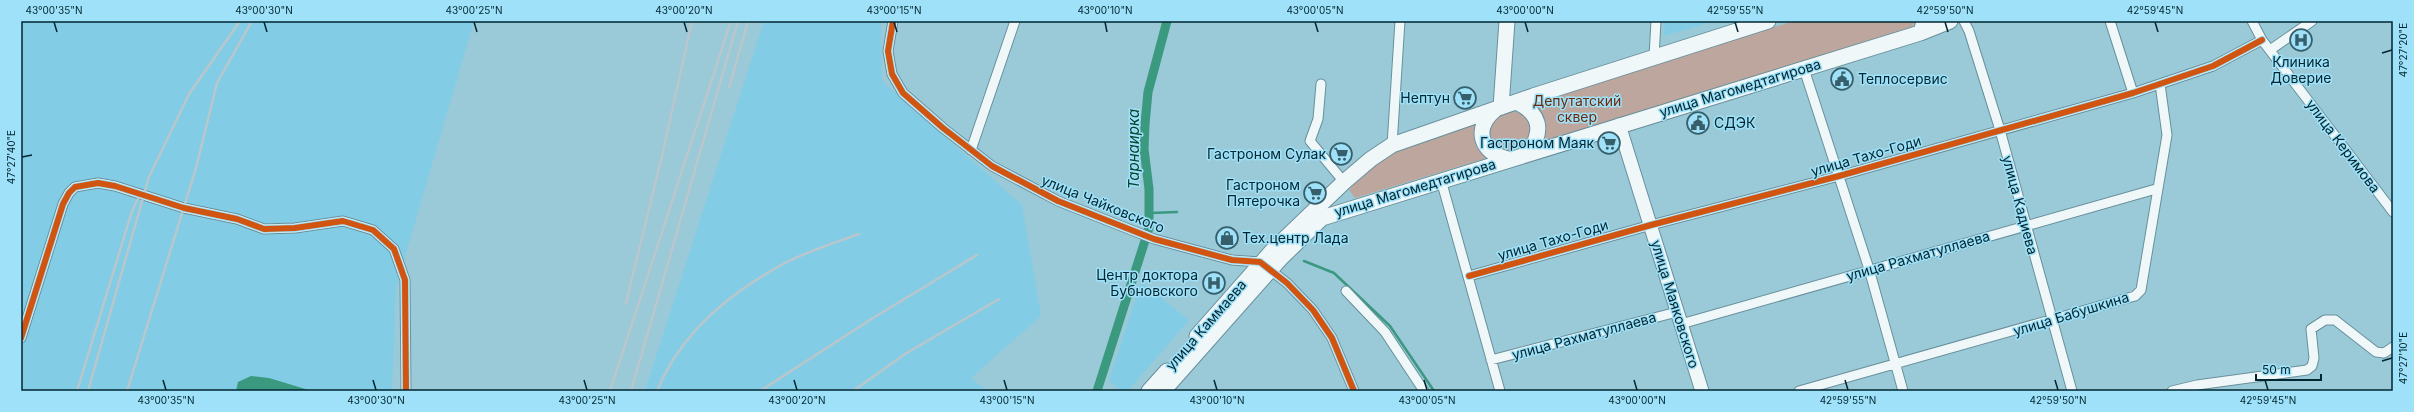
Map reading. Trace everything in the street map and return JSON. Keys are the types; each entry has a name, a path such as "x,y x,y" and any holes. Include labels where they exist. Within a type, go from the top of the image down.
{"main road":[{"path":"1506,105 1507,21"},
{"path":"1506,105 1517,21"},
{"name":"улица Магомедтагирова","path":"1319,214 1344,182 1371,159 1392,145 1506,105 1768,21"},
{"name":"улица Магомедтагирова","path":"1529,152 1804,69 1922,27 1950,21"},
{"path":"1506,105 1527,108 1535,117 1539,129 1536,142 1529,152 1508,159 1496,156 1488,149 1482,139 1482,127 1487,116 1506,105"},
{"name":"улица Магомедтагирова","path":"1319,214 1441,180 1508,159"},
{"name":"улица Каммаева","path":"1149,391 1265,266 1319,214"},
{"name":"улица Каммаева","path":"1162,391 1265,266"}],"street":[{"name":"улица Чайковского","path":"893,21 888,51 892,74 903,93 992,166 1058,201 1136,233 1232,260 1265,266"},
{"path":"971,150 1015,21"},
{"path":"1392,145 1400,21"},
{"path":"1654,57 1656,21"},
{"name":"улица Кадиева","path":"1964,21 1969,30 2000,130 2072,391"},
{"path":"2110,21 2133,93"},
{"name":"улица Керимова","path":"2252,21 2262,40 2393,212"},
{"path":"2270,50 2312,21"},
{"name":"улица Тахо-Годи","path":"1469,276 1651,225 1840,176 2133,93 2213,66 2262,40"},
{"path":"1804,69 1869,269 1903,391"},
{"path":"1321,84 1318,119 1310,141 1344,182"},
{"name":"улица Бабушкина","path":"1799,391 1895,363 2052,321 2134,296 2141,290 2156,189 2167,134 2160,84"},
{"name":"улица Маяковского","path":"1620,125 1702,391"},
{"path":"1441,180 1500,391"},
{"path":"21,338 63,204 69,193 75,187 98,184 115,186 184,208 237,219 264,229 295,228 343,221 373,230 394,249 405,280 406,391"},
{"name":"улица Рахматуллаева","path":"1491,360 1679,318 1869,269 2156,189"},
{"path":"1265,266 1287,283 1313,310 1332,338 1354,391"},
{"path":"1346,291 1385,332 1424,391"},
{"path":"2172,391 2197,385 2307,370 2312,366 2314,358 2312,329 2326,320 2335,320 2376,352 2384,353 2393,347"}],"shaded area":[{"path":"21,21 474,21 396,287 392,391 21,391"},
{"path":"764,21 881,21 882,81 1022,205 1041,316 971,378 988,391 645,391"},
{"path":"1665,21 1715,21 1664,36"},
{"path":"1141,282 1189,320 1128,391 1122,391 1109,381"},
{"path":"251,376 269,378 312,391 236,391 238,382"}],"green space":[{"name":"Депутатский сквер","path":"1794,21 1916,21 1912,27 1543,142 1546,130 1545,119 1540,110 1530,102"},
{"path":"1510,111 1518,113 1524,117 1528,123 1530,131 1528,139 1524,145 1518,149 1510,151 1502,149 1496,145 1492,139 1490,131 1492,123 1496,117 1502,113"},
{"path":"1476,121 1474,137 1476,146 1487,158 1355,198 1349,190 1374,163 1397,149"}],"waterway":[{"name":"Тарнаирка","path":"1097,391 1149,228 1149,189 1144,149 1145,124 1148,92 1167,21"},
{"path":"1150,213 1177,212"},
{"path":"1304,261 1334,273 1390,326 1434,391"}],"railway":[{"path":"88,391 149,177 189,94 240,21"},
{"path":"127,391 196,168 217,83 252,21"},
{"path":"626,303 662,156 692,21"},
{"path":"610,391 731,21"},
{"path":"631,391 738,21"},
{"path":"729,88 748,21"},
{"path":"77,391 132,211 140,195"},
{"path":"657,391 667,370 693,333 709,316 745,287 785,263 812,251 859,234"},
{"path":"760,391 873,318 977,255"},
{"path":"853,391 905,354 999,299"}],"cycle path":[{"path":"893,21 888,51 892,74 903,93 943,128 992,166 1058,201 1154,239 1232,260 1260,262 1287,283 1313,310 1332,338 1354,391"},
{"path":"1469,276 1651,225 1839,176 2133,93 2213,66 2262,40"},
{"path":"21,338 63,204 69,193 75,187 98,183 115,186 184,208 237,219 264,229 295,228 343,221 373,230 394,249 405,280 406,391"}],"place":[{"name":"Клиника Доверие","path":"2301,40"},
{"name":"Теплосервис","path":"1842,79"},
{"name":"Нептун","path":"1465,98"},
{"name":"СДЭК","path":"1698,123"},
{"name":"Гастроном Маяк","path":"1609,143"},
{"name":"Гастроном Сулак","path":"1341,154"},
{"name":"Гастроном Пятерочка","path":"1315,193"},
{"name":"Тех.центр Лада","path":"1227,238"},
{"name":"Центр доктора Бубновского","path":"1214,283"}]}
